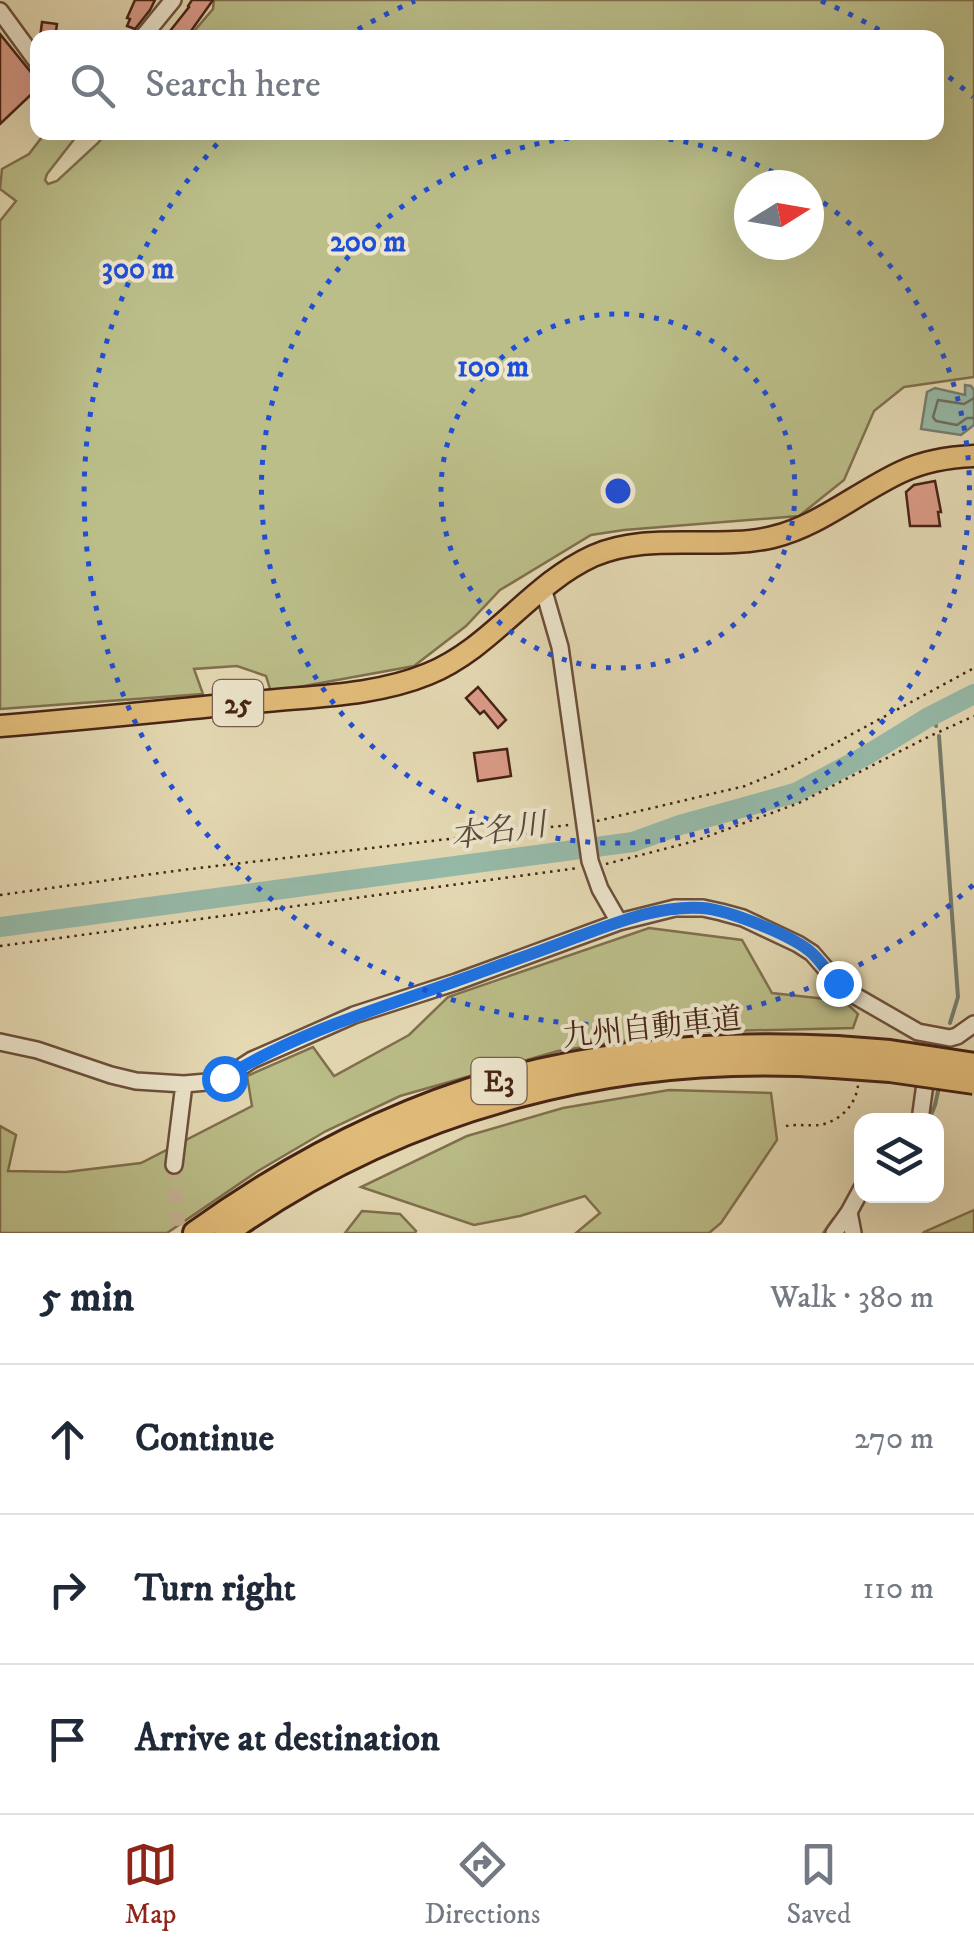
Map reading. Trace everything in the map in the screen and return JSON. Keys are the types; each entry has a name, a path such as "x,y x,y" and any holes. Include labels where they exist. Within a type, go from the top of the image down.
{"highway":[{"name":"九州自動車道","path":"195,1233 234,1204 328,1149 425,1105 474,1088 581,1061 744,1045 974,1082"},
{"name":"九州自動車道","path":"226,1233 295,1188 380,1144 448,1116 527,1092 602,1076 687,1066 836,1057 906,1054 974,1065"}],"main road":[{"name":"25","path":"0,726 348,693 410,681 468,652 561,574 594,556 621,547 670,542 728,544 778,536 814,521 904,470 942,459 974,456"}],"street":[{"path":"149,30 173,0"},
{"path":"0,11 30,52"},
{"path":"543,588 560,647 591,864 600,889 620,922"},
{"path":"0,1042 136,1081 207,1082 224,1078 252,1060 354,1015 620,922 674,908 703,908 742,918 798,944 852,994 918,1032 957,1036 974,1024"},
{"path":"921,1113 931,1036"},
{"path":"174,1165 184,1084"},
{"path":"834,1233 854,1202"},
{"path":"848,1212 854,1233"}],"path":[{"path":"0,895 182,870 585,826 745,786 795,766 974,668"},
{"path":"0,946 612,863 695,840 799,804 974,716"}],"green space":[{"path":"214,0 974,0 974,377 904,387 874,411 844,480 799,516 591,535 500,590 466,626 414,666 271,692 266,676 237,666 194,669 203,694 0,709 0,221 16,201 0,189 2,169 29,154 40,140 74,140 47,174 48,184 57,181 100,140 944,140 944,30 195,30 213,9"},
{"path":"649,928 742,940 772,993 844,1001 858,1014 853,1028 682,1032 558,1051 400,1096 326,1131 258,1171 167,1233 0,1233 0,1126 16,1135 8,1171 66,1172 141,1163 252,1106 247,1076 313,1047 334,1076 409,1035 448,997"},
{"path":"669,1090 771,1093 777,1140 721,1223 709,1233 576,1233 600,1213 585,1196 474,1225 361,1187 467,1136 563,1108"},
{"path":"974,1210 974,1233 923,1233 924,1232"},
{"path":"362,1211 400,1214 416,1231 345,1233"}],"water":[{"path":"965,385 974,390 974,425 961,435 921,429 927,392 935,388 965,395"}],"building":[{"path":"135,0 155,0 135,29 127,26 127,18"},
{"path":"192,0 213,0 192,30 171,30 189,7"},
{"path":"42,22 57,24 56,30 41,30"},
{"path":"0,34 30,71 30,96 0,124"},
{"path":"935,481 940,526 910,526 906,492 914,485"},
{"path":"478,687 506,720 498,728 466,698"},
{"path":"507,749 511,776 478,781 474,753"}],"waterway":[{"name":"本名川","path":"0,927 633,842 795,793 974,694"},
{"path":"934,715 936,726"},
{"path":"939,736 958,997 950,1023"},
{"path":"932,1113 939,1087"},
{"path":"824,1233 834,1219"}],"tunnel":[{"path":"174,1165 178,1233"}],"route":[{"path":"224,1078 252,1060 354,1015 620,922 674,908 703,908 742,918 812,953 838,983"}]}
